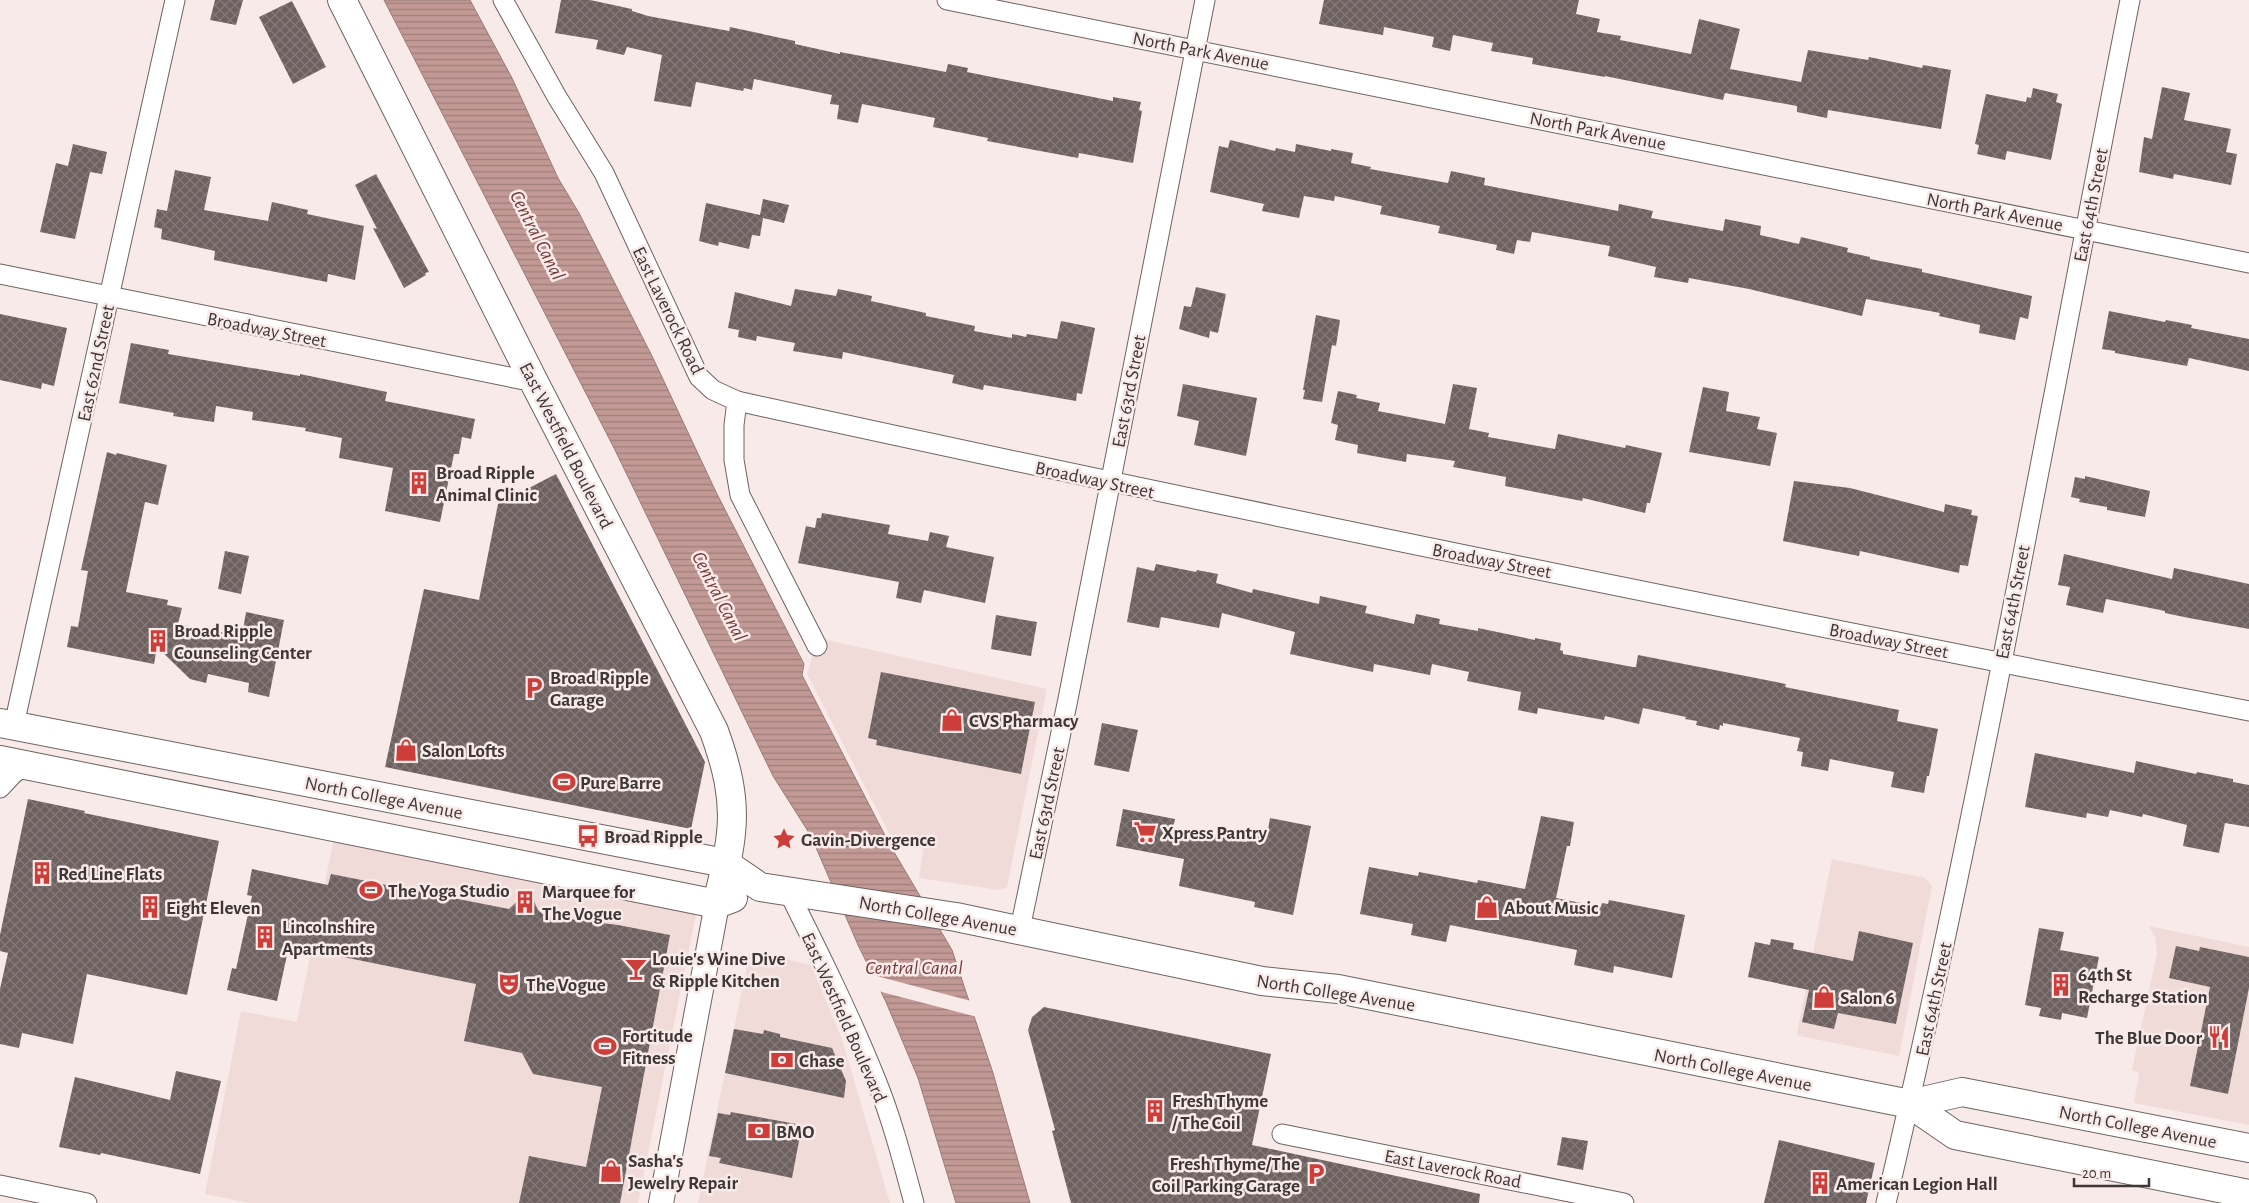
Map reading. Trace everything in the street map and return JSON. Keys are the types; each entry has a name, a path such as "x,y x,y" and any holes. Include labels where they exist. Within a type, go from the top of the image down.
{"main road":[{"name":"East Westfield Boulevard","path":"342,0 534,382 714,731 727,771 731,799 731,833 717,904"},
{"name":"North College Avenue","path":"7,724 725,862 760,887 956,916 1139,956 1262,980 1338,989 1910,1104 1954,1134 2249,1194"},
{"name":"North College Avenue","path":"13,762 717,904 760,887"},
{"name":"North College Avenue","path":"1910,1104 1962,1092 2249,1148"}],"street":[{"name":"East 62nd Street","path":"7,724 109,297 175,0"},
{"name":"East Laverock Road","path":"503,0 557,98 604,173 699,377 713,390 737,401"},
{"name":"North Park Avenue","path":"947,0 2249,263"},
{"name":"East 63rd Street","path":"1020,929 1205,0"},
{"name":"East 64th Street","path":"1886,1203 1910,1104 2000,662 2130,0"},
{"name":"Broadway Street","path":"0,274 534,382"},
{"name":"Broadway Street","path":"737,401 1110,483 2249,711"},
{"path":"737,401 734,425 734,460 740,495 817,646"},
{"path":"0,786 13,762"},
{"name":"East Westfield Boulevard","path":"798,892 876,1080 906,1172 914,1203"},
{"path":"661,1203 717,904"},
{"name":"East Laverock Road","path":"1282,1134 1624,1203"},
{"path":"0,1185 87,1203"}],"shaded area":[{"path":"818,638 1047,689 1007,887 999,890 919,878 923,850 911,838 893,841 807,674"},
{"path":"334,838 697,910 638,1203 249,1203 205,1194 241,1011 297,1022"},
{"path":"1832,859 1925,878 1932,886 1899,1056 1799,1036 1797,1033"},
{"path":"2149,926 2249,947 2249,1125 2134,1103 2139,1073 2132,1070 2157,953 2155,937"},
{"path":"750,951 811,965 842,1039 890,1203 698,1203"}],"water":[{"name":"Central Canal","path":"384,0 470,0 512,78 558,178 579,213 653,358 716,492 804,664 802,675 891,847 952,950 993,1073 1030,1203 956,1203 918,1078 811,836 773,776 614,448"}],"pier":[{"path":"869,974 971,1001 977,1017 878,991"}],"building":[{"path":"215,0 243,0 236,25 210,20"},
{"path":"561,0 590,0 632,9 632,11 648,16 729,31 730,27 795,41 795,44 840,54 840,52 946,72 948,64 968,68 967,72 1113,101 1113,97 1141,102 1139,110 1142,111 1133,163 1079,153 1078,158 987,141 988,138 933,127 935,118 862,104 858,123 837,119 839,105 830,104 832,95 754,79 752,90 744,88 743,91 696,82 691,107 654,101 662,55 627,47 624,55 596,49 598,40 555,33"},
{"path":"1324,0 1579,0 1576,14 1600,19 1597,32 1621,36 1620,40 1691,54 1699,19 1740,29 1730,69 1801,82 1808,50 1868,60 1869,57 1922,68 1923,65 1951,70 1941,129 1828,110 1827,118 1797,112 1797,106 1725,93 1723,100 1605,76 1532,64 1533,58 1491,51 1493,43 1453,35 1450,51 1432,47 1434,37 1384,27 1383,35 1319,24"},
{"path":"292,1 326,67 293,84 259,17"},
{"path":"2162,87 2190,93 2184,120 2231,129 2226,152 2237,154 2231,185 2174,174 2173,179 2139,172 2144,137 2152,139"},
{"path":"2033,88 2058,94 2056,102 2062,104 2051,160 2007,151 2005,160 1977,154 1979,145 1975,144 1986,94 2026,102 2027,97 2031,98"},
{"path":"1230,140 1275,151 1276,148 1295,152 1296,144 1353,153 1351,163 1371,167 1370,169 1448,183 1451,171 1485,178 1484,185 1618,211 1619,204 1653,211 1651,218 1723,231 1725,219 1761,226 1760,235 1799,244 1801,237 1848,248 1847,252 1870,257 1870,259 1922,269 1922,272 2032,296 2028,319 2020,317 2015,340 1979,333 1980,325 1939,316 1940,313 1866,299 1862,316 1749,289 1689,278 1688,283 1654,277 1656,267 1608,256 1610,246 1532,232 1530,242 1517,240 1514,254 1496,250 1497,245 1438,233 1440,226 1380,214 1382,206 1335,196 1334,201 1304,196 1299,218 1262,211 1264,204 1210,192 1219,146 1228,148"},
{"path":"73,144 107,152 102,174 90,172 75,239 40,232 56,163 68,166"},
{"path":"175,170 211,177 204,210 268,221 272,202 308,210 307,214 364,226 355,280 328,274 327,282 214,260 215,251 161,239 162,229 154,227 157,209 167,211"},
{"path":"376,174 429,272 404,288 373,228 377,229 355,185"},
{"path":"763,199 789,205 784,223 763,218 760,236 752,235 749,249 719,242 718,246 699,241 706,203 760,215"},
{"path":"1196,287 1226,294 1218,333 1210,331 1209,338 1179,329 1184,306 1191,307"},
{"path":"795,289 836,296 838,289 872,296 871,301 926,313 926,316 975,326 974,331 1012,338 1012,334 1026,337 1027,334 1057,339 1061,321 1095,328 1082,394 1077,393 1076,401 984,385 983,390 952,383 954,375 843,352 842,359 793,351 795,343 757,336 756,341 738,337 739,330 728,328 735,292 791,306"},
{"path":"2109,311 2165,322 2166,320 2192,325 2191,328 2249,339 2249,371 2189,358 2187,366 2102,349"},
{"path":"0,314 67,328 54,386 42,383 41,389 0,380"},
{"path":"1316,315 1340,320 1336,346 1332,345 1322,402 1303,399"},
{"path":"131,343 169,350 168,354 300,376 300,374 387,392 385,401 475,419 471,439 462,437 459,454 454,454 440,522 385,511 393,468 339,458 342,438 305,431 306,428 252,420 253,412 216,406 214,422 173,416 174,413 119,403"},
{"path":"1183,384 1257,398 1246,456 1194,445 1199,421 1177,416"},
{"path":"1453,384 1477,388 1469,429 1489,433 1488,437 1555,449 1558,434 1625,448 1626,445 1662,453 1650,503 1647,503 1645,513 1583,498 1582,501 1505,486 1506,477 1453,467 1455,461 1407,454 1406,462 1357,453 1358,445 1335,440 1338,425 1331,423 1338,391 1357,395 1356,398 1380,403 1378,411 1445,424"},
{"path":"1703,387 1729,392 1726,411 1760,417 1757,429 1777,433 1770,466 1689,452"},
{"path":"107,452 167,465 158,505 145,502 126,592 168,600 167,605 182,608 178,624 242,636 246,612 284,620 269,697 248,692 249,683 208,674 206,683 190,679 157,647 154,664 67,647 71,626 78,627 88,571 81,570"},
{"name":"Broad Ripple Garage","path":"556,474 705,762 691,829 385,767 424,589 479,600 498,504"},
{"path":"2085,476 2150,491 2145,517 2107,510 2107,507 2079,502 2080,499 2071,497 2075,477 2085,479"},
{"path":"1794,481 1850,488 1944,512 1945,504 1972,510 1971,515 1978,516 1968,566 1960,565 1959,573 1860,551 1859,556 1783,541"},
{"path":"822,513 890,525 888,534 928,541 930,532 949,536 946,547 994,557 985,603 924,590 921,603 896,598 899,582 798,563 806,526 815,528 817,518 821,518"},
{"path":"225,551 249,556 241,594 218,589"},
{"path":"2064,554 2172,579 2174,568 2249,584 2249,629 2165,613 2165,611 2106,599 2103,613 2066,605 2070,587 2058,585"},
{"path":"1156,564 1196,572 1197,570 1218,574 1216,583 1252,593 1253,589 1319,604 1320,596 1367,606 1365,613 1414,624 1416,614 1440,619 1439,624 1478,631 1478,628 1535,640 1535,638 1561,643 1560,650 1563,651 1563,654 1633,667 1636,667 1638,655 1786,684 1785,687 1899,710 1897,721 1938,729 1929,776 1927,776 1924,793 1891,787 1894,772 1830,759 1828,771 1801,766 1803,752 1797,751 1800,738 1723,723 1723,726 1720,725 1719,730 1696,725 1697,721 1685,719 1686,717 1643,708 1639,724 1605,716 1604,720 1538,708 1537,714 1518,710 1521,692 1467,681 1469,672 1432,664 1430,675 1374,664 1373,672 1290,654 1295,632 1222,613 1219,628 1161,617 1159,628 1127,622 1137,567 1154,571"},
{"path":"996,615 1037,622 1031,656 991,649"},
{"name":"CVS Pharmacy","path":"881,672 1035,702 1021,774 876,745 877,740 868,738"},
{"path":"1102,723 1138,730 1129,772 1094,765"},
{"path":"2035,753 2134,773 2136,761 2196,774 2197,772 2233,779 2233,782 2249,785 2249,827 2225,823 2219,853 2183,846 2187,825 2143,814 2142,817 2110,810 2108,817 2087,813 2086,818 2025,807"},
{"path":"28,799 85,811 84,813 219,841 187,995 87,974 73,1044 22,1033 19,1048 0,1044 0,989 8,953 0,951 0,935"},
{"path":"1123,809 1175,819 1173,828 1247,842 1249,832 1259,834 1260,828 1268,830 1270,818 1311,826 1293,915 1254,907 1255,902 1179,886 1184,859 1116,846"},
{"path":"1541,816 1574,822 1570,846 1567,846 1556,898 1601,907 1602,903 1608,904 1609,900 1685,915 1672,978 1614,966 1613,973 1574,965 1577,950 1450,925 1446,942 1411,935 1413,924 1360,914 1369,867 1418,876 1419,872 1477,883 1478,880 1525,889"},
{"path":"252,869 328,885 331,874 509,909 529,890 538,910 545,916 618,925 670,935 620,1203 519,1203 529,1156 586,1167 602,1087 533,1074 522,1053 464,1041 476,984 289,946 277,1001 227,990 232,968 236,969 252,896 247,895"},
{"name":"64th St Recharge Station","path":"2039,928 2064,932 2060,950 2099,957 2087,1018 2062,1013 2061,1020 2039,1016 2041,1008 2025,1005"},
{"path":"1859,931 1913,943 1896,1024 1838,1013 1834,1029 1802,1022 1809,990 1748,977 1755,942 1770,945 1771,939 1794,943 1793,949 1853,961"},
{"name":"The Blue Door","path":"2176,946 2199,951 2200,947 2249,957 2249,988 2228,1094 2190,1086 2210,987 2169,978"},
{"name":"Fresh Thyme / The Coil","path":"1044,1007 1271,1054 1252,1145 1480,1194 1479,1203 1071,1203 1052,1131 1055,1130 1028,1030 1032,1017"},
{"name":"Chase","path":"734,1029 763,1034 764,1030 780,1034 780,1037 832,1048 846,1081 844,1098 725,1073"},
{"path":"176,1071 221,1081 200,1174 101,1153 100,1155 59,1147 75,1077 170,1100"},
{"name":"BMO","path":"731,1112 802,1125 792,1178 719,1163 721,1158 709,1156 718,1113 730,1115"},
{"path":"1562,1137 1588,1141 1583,1170 1557,1165"},
{"name":"American Legion Hall","path":"1779,1140 1875,1163 1866,1203 1764,1203"}],"place":[{"name":"Broad Ripple Animal Clinic","path":"419,483"},
{"name":"Broad Ripple Counseling Center","path":"158,641"},
{"name":"Broad Ripple Garage","path":"534,688"},
{"name":"CVS Pharmacy","path":"952,720"},
{"name":"Salon Lofts","path":"406,750"},
{"name":"Pure Barre","path":"564,782"},
{"name":"Xpress Pantry","path":"1145,832"},
{"name":"Broad Ripple","path":"588,836"},
{"name":"Gavin-Divergence","path":"784,839"},
{"name":"Red Line Flats","path":"42,873"},
{"name":"The Yoga Studio","path":"371,890"},
{"name":"Marquee for The Vogue","path":"525,902"},
{"name":"Eight Eleven","path":"150,907"},
{"name":"About Music","path":"1487,907"},
{"name":"Lincolnshire Apartments","path":"265,937"},
{"name":"Louie's Wine Dive & Ripple Kitchen","path":"636,969"},
{"name":"The Vogue","path":"509,984"},
{"name":"64th St Recharge Station","path":"2061,985"},
{"name":"Salon 6","path":"1824,997"},
{"name":"The Blue Door","path":"2219,1037"},
{"name":"Fortitude Fitness","path":"605,1046"},
{"name":"Chase","path":"782,1060"},
{"name":"Fresh Thyme / The Coil","path":"1155,1111"},
{"name":"BMO","path":"759,1131"},
{"name":"Sasha's Jewelry Repair","path":"611,1171"},
{"name":"Fresh Thyme/The Coil Parking Garage","path":"1316,1174"},
{"name":"American Legion Hall","path":"1820,1183"}]}
